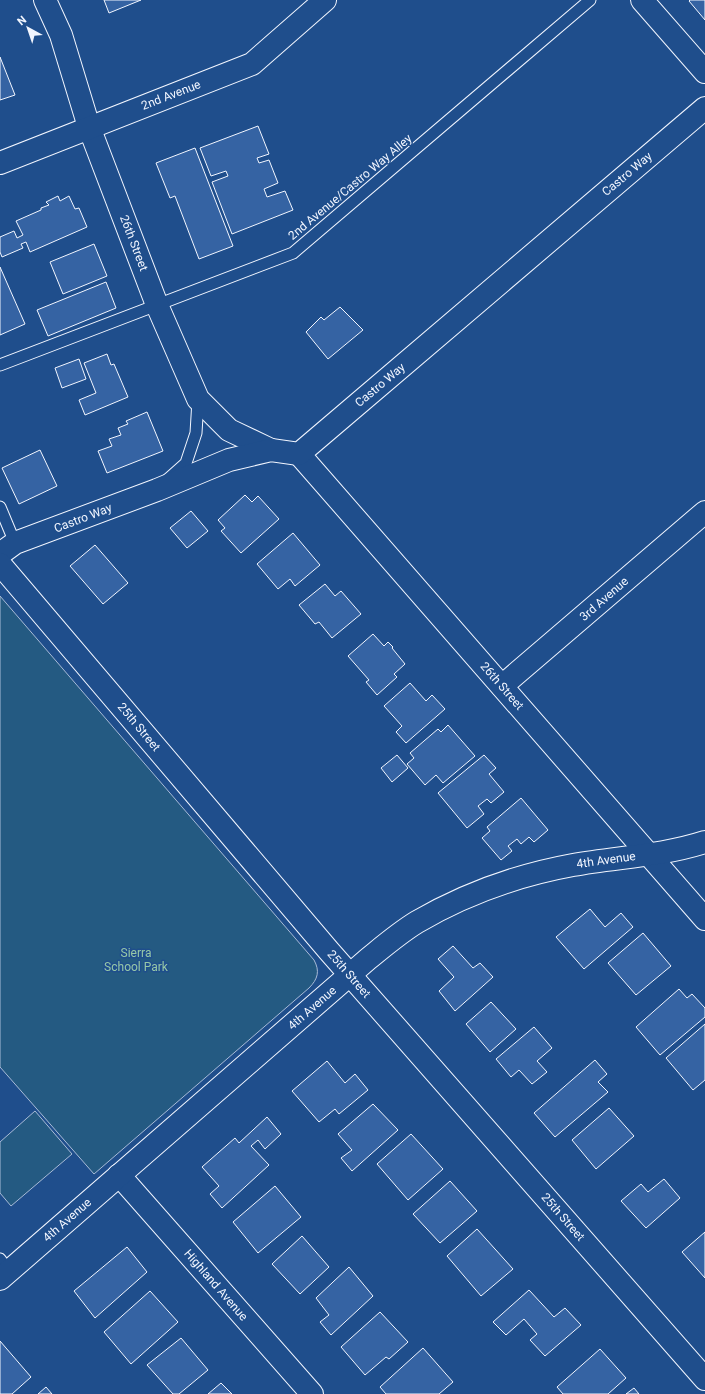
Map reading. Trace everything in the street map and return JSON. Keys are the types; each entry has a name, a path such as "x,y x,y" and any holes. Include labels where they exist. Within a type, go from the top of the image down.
{"street":[{"name":"26th Street","path":"45,0 61,35 89,127 157,305 198,399 229,430 271,450"},
{"name":"2nd Avenue","path":"0,163 252,64 325,0"},
{"path":"642,0 705,72"},
{"name":"Castro Way","path":"8,549 230,460 271,450 299,454 705,108"},
{"name":"26th Street","path":"299,454 705,919"},
{"name":"3rd Avenue","path":"502,686 705,512"},
{"name":"25th Street","path":"0,564 350,974 705,1379"},
{"name":"4th Avenue","path":"3,1269 120,1175 350,974 415,923 468,896 520,876 574,865 649,854 705,842"},
{"name":"Highland Avenue","path":"120,1175 312,1394"}],"lane":[{"name":"2nd Avenue/Castro Way Alley","path":"0,364 293,253 590,0"},
{"path":"157,490 186,463 196,433 198,399"},
{"path":"0,507 8,549"}],"green space":[{"name":"Sierra School Park","path":"0,596 314,960 317,968 316,978 309,988 94,1174 0,1067"},
{"path":"35,1111 72,1154 11,1206 0,1193 0,1142"}],"building":[{"path":"104,0 141,0 109,13"},
{"path":"705,0 705,20 689,1"},
{"path":"0,57 15,95 0,100"},
{"path":"258,126 269,154 257,158 259,163 269,160 278,183 264,189 267,197 285,191 293,210 232,234 212,182 228,176 226,171 211,176 200,148"},
{"path":"195,148 233,246 199,259 175,196 170,198 156,163"},
{"path":"58,196 60,201 69,196 75,209 79,208 87,227 30,252 26,242 21,244 23,248 2,257 0,252 0,237 14,231 17,238 23,235 16,221 41,210 41,208 49,205 46,202"},
{"path":"94,244 107,276 63,294 50,262"},
{"path":"0,267 25,324 0,335"},
{"path":"106,282 116,308 48,336 37,310"},
{"path":"340,307 363,330 328,359 306,332 321,317 324,320"},
{"path":"107,354 111,365 114,364 128,397 85,415 79,400 96,393 84,363"},
{"path":"79,359 86,379 62,388 55,368"},
{"path":"147,412 163,451 107,473 98,451 112,446 109,439 121,435 118,428 128,424 126,421"},
{"path":"40,450 57,486 19,504 2,468"},
{"path":"245,495 252,502 258,496 279,519 241,553 221,531 225,528 218,520"},
{"path":"191,511 208,531 187,548 170,528"},
{"path":"293,533 320,565 295,586 290,579 278,589 257,564"},
{"path":"95,545 128,583 103,604 70,566"},
{"path":"325,584 335,596 341,591 361,614 332,638 319,622 315,624 299,605"},
{"path":"373,634 384,646 388,642 405,664 394,674 397,677 377,695 366,682 369,680 348,656"},
{"path":"410,683 426,701 432,695 445,709 406,743 396,732 402,726 384,706"},
{"path":"448,725 475,756 443,783 436,775 425,785 407,764 414,758 410,753 438,729 441,732"},
{"path":"397,755 408,768 392,782 381,768"},
{"path":"484,755 496,768 489,774 504,792 491,803 487,799 478,806 484,814 467,828 438,793"},
{"path":"521,798 548,830 534,842 529,837 521,844 517,839 508,846 512,851 501,860 482,838 490,831 487,827"},
{"path":"590,909 605,927 621,913 633,927 584,969 556,937"},
{"path":"643,933 671,966 636,995 608,963"},
{"path":"453,946 473,968 480,963 493,977 455,1011 439,991 454,977 438,959"},
{"path":"679,989 687,998 692,994 705,1008 705,1017 660,1055 636,1027"},
{"path":"491,1002 516,1029 490,1052 466,1024"},
{"path":"705,1024 705,1080 693,1090 666,1058"},
{"path":"534,1027 552,1048 537,1061 547,1072 532,1084 519,1070 511,1077 496,1059"},
{"path":"595,1060 607,1074 598,1082 608,1092 555,1137 534,1113"},
{"path":"327,1061 345,1083 355,1074 368,1090 339,1114 335,1109 319,1122 292,1091"},
{"path":"373,1104 398,1130 352,1171 341,1158 352,1150 338,1134"},
{"path":"609,1108 634,1136 596,1169 572,1140"},
{"path":"267,1117 281,1134 265,1149 258,1140 251,1146 269,1165 222,1208 210,1194 219,1186 202,1167 235,1138 239,1143"},
{"path":"411,1134 443,1169 408,1200 377,1164"},
{"path":"664,1179 680,1198 646,1228 621,1201 641,1184 648,1192"},
{"path":"450,1181 477,1211 440,1243 413,1214"},
{"path":"275,1186 301,1217 258,1253 233,1222"},
{"path":"477,1229 513,1269 481,1296 447,1256"},
{"path":"705,1232 705,1278 682,1252"},
{"path":"302,1236 329,1267 300,1294 272,1264"},
{"path":"127,1247 147,1272 95,1318 74,1291"},
{"path":"349,1267 373,1296 331,1335 320,1322 329,1315 316,1298"},
{"path":"529,1290 554,1317 565,1308 581,1325 545,1356 530,1340 537,1334 524,1319 506,1335 493,1322"},
{"path":"150,1291 178,1322 131,1364 104,1332"},
{"path":"380,1312 408,1342 389,1359 386,1357 365,1375 341,1347"},
{"path":"181,1338 208,1370 179,1394 173,1394 147,1365"},
{"path":"0,1341 31,1377 12,1394 0,1394"},
{"path":"423,1348 453,1382 439,1394 386,1394 380,1387"},
{"path":"600,1349 626,1378 608,1394 563,1394 557,1387"},
{"path":"221,1383 232,1394 208,1394"},
{"path":"46,1387 52,1394 38,1394"},
{"path":"634,1388 639,1394 626,1394"}]}
